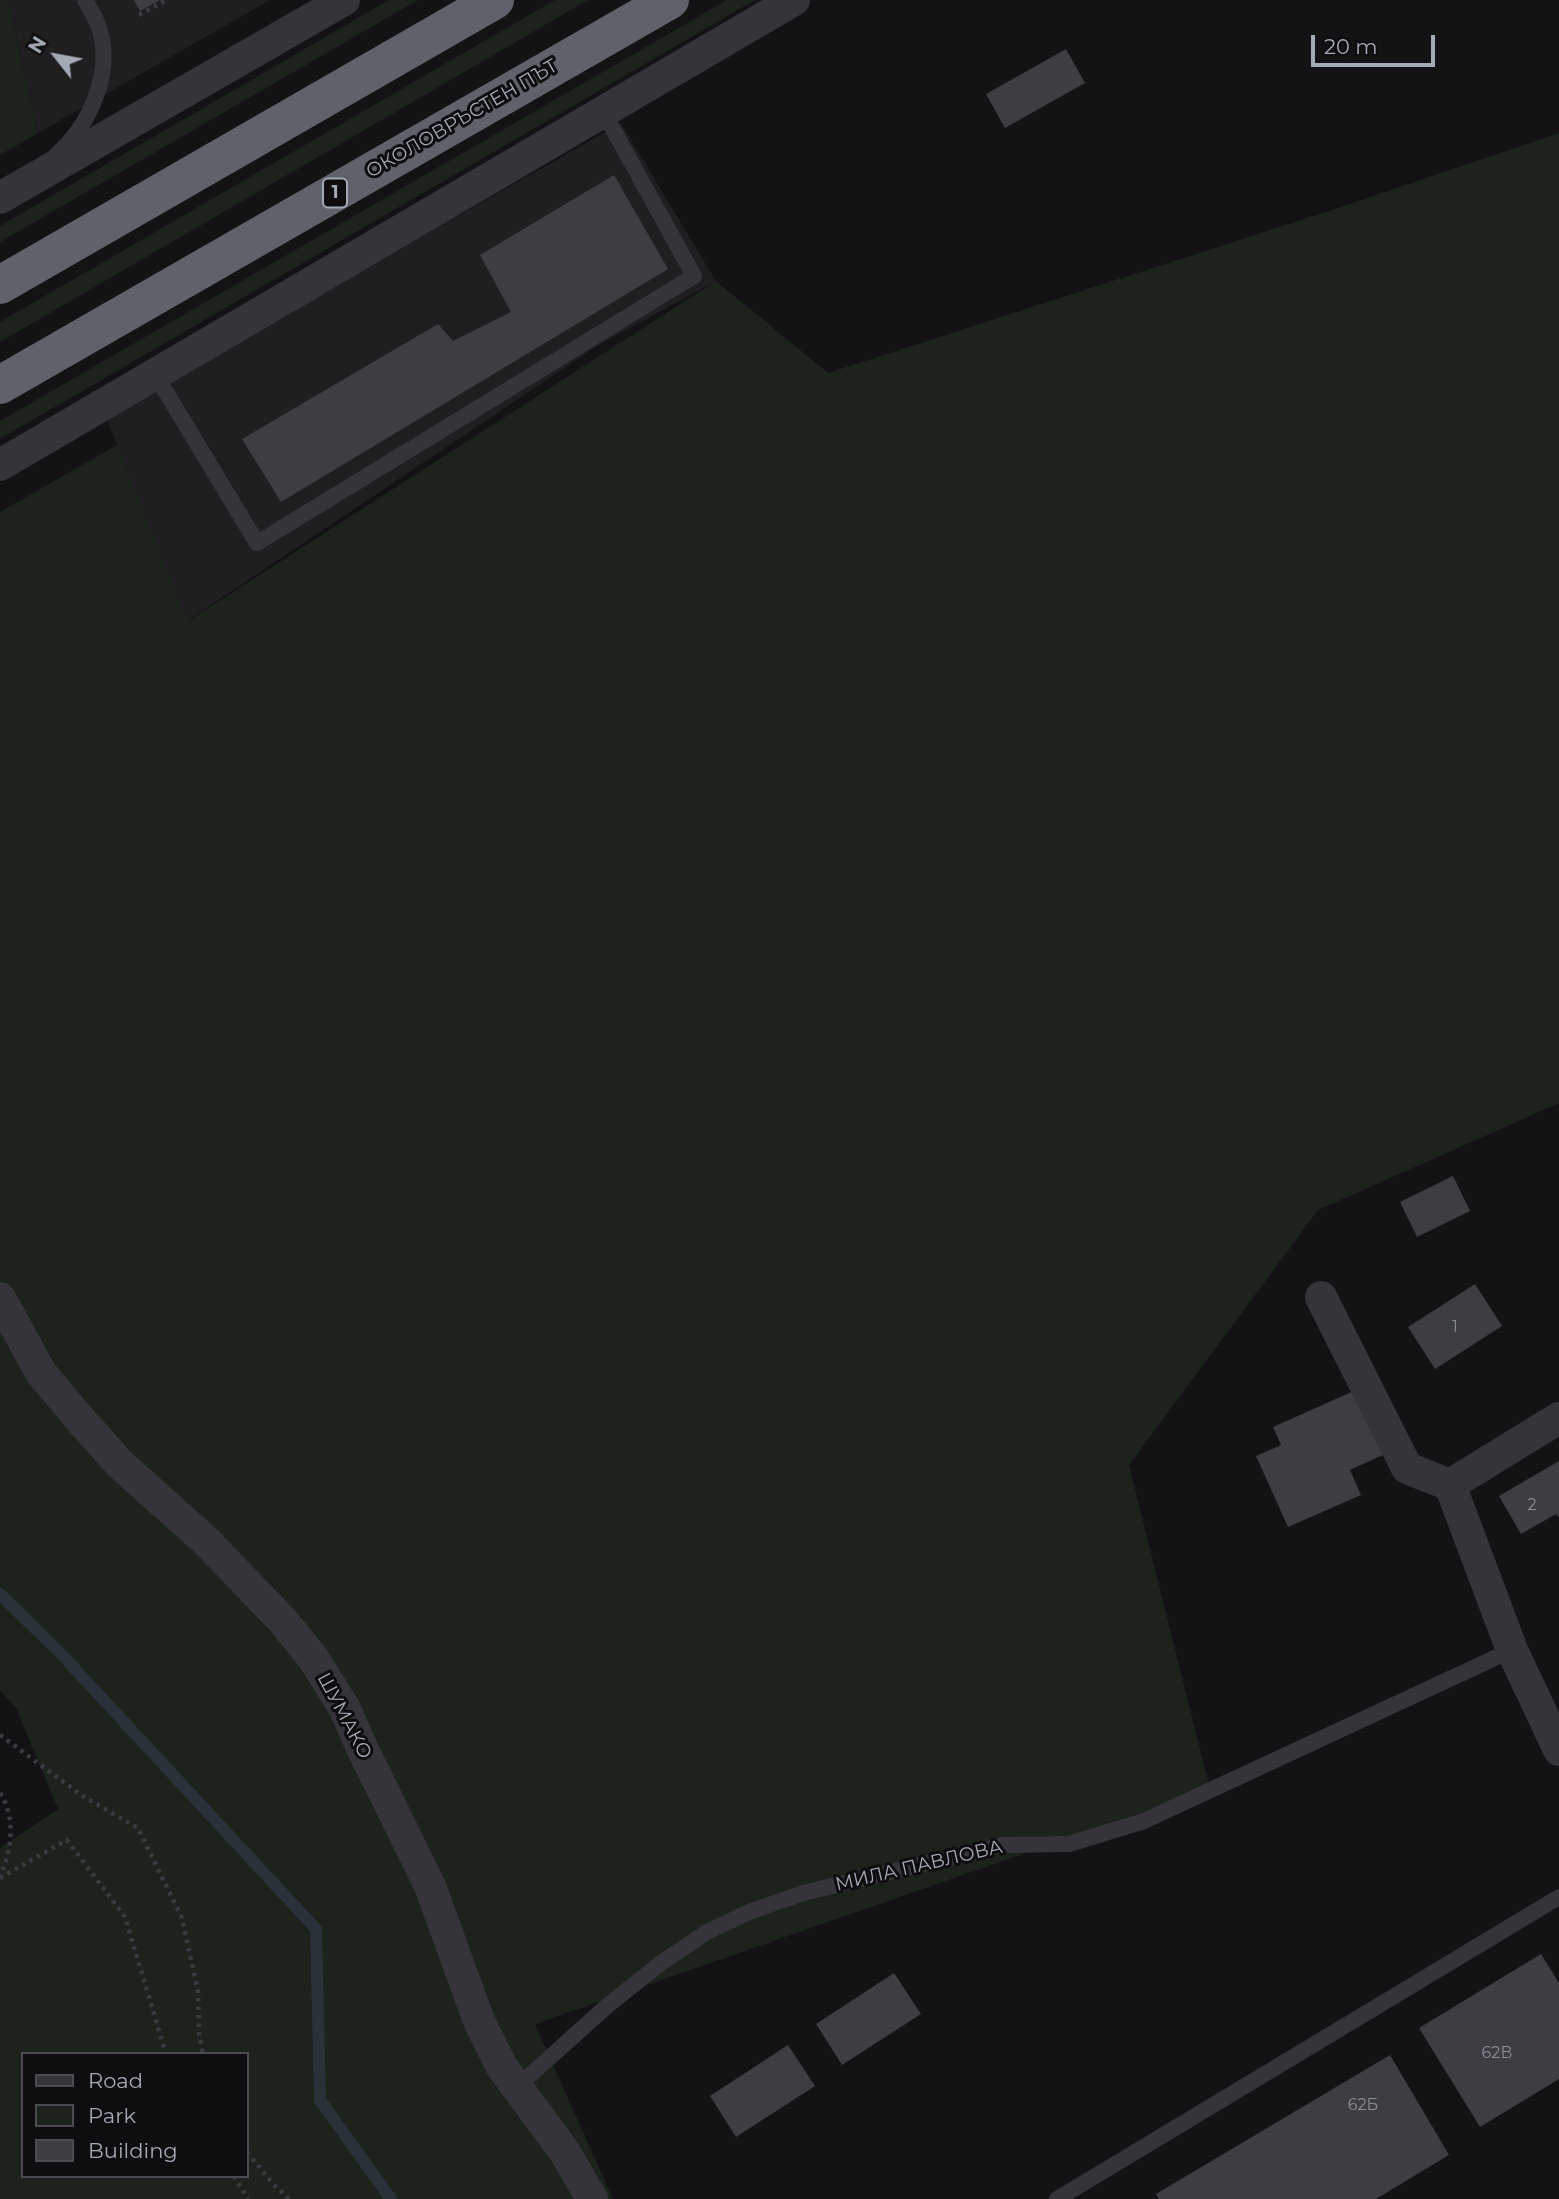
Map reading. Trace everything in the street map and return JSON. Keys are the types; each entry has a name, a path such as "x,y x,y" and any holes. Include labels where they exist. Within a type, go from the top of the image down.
{"highway":[{"path":"0,285 495,0"},
{"name":"ОКОЛОВРЪСТЕН ПЪТ","path":"0,386 670,0"}],"street":[{"path":"8,193 344,0"},
{"path":"0,465 794,0"},
{"path":"1321,1297 1407,1468 1450,1485 1512,1650 1559,1750"},
{"name":"ШУМАКО","path":"0,1298 41,1373 78,1417 120,1464 206,1541 283,1621 313,1658 345,1709 430,1886 479,2021 502,2067 564,2151 592,2199"},
{"path":"1450,1485 1559,1418"}],"lane":[{"path":"8,193 60,151 87,118 98,87 103,56 99,26 85,0"},
{"path":"155,374 257,543 694,276 603,111"},
{"name":"МИЛА ПАВЛОВА","path":"517,2087 607,2006 661,1963 707,1932 749,1912 803,1893 1003,1845 1069,1844 1144,1821 1512,1650"},
{"path":"1058,2199 1559,1897"}],"path":[{"path":"139,15 166,0"},
{"path":"0,1735 84,1797 138,1828 182,1918 198,1992 199,2035 203,2052"},
{"path":"0,1793 10,1819 10,1852 0,1878"},
{"path":"0,1878 67,1840 125,1917 165,2052"},
{"path":"248,2153 289,2199"},
{"path":"235,2178 248,2199"}],"shaded area":[{"path":"8,0 270,0 38,133"},
{"path":"621,123 716,281 599,345 187,621 106,417"}],"green space":[{"path":"0,0 8,0 38,133 0,155"},
{"path":"389,0 418,0 0,242 0,226"},
{"path":"555,0 588,0 0,342 0,322"},
{"path":"727,0 755,0 0,439 0,421"},
{"path":"1559,133 1559,1103 1318,1210 1129,1465 1210,1789 535,2024 613,2199 0,2199 0,1848 58,1809 16,1708 0,1690 0,512 117,445 188,621 716,281 828,373 1332,210"}],"building":[{"path":"134,0 160,0 140,11"},
{"path":"1066,49 1085,83 1005,128 986,94"},
{"path":"614,175 668,269 281,502 242,439 438,324 453,341 511,312 480,255"},
{"path":"1453,1176 1470,1211 1417,1237 1400,1202"},
{"path":"1475,1284 1502,1326 1435,1369 1408,1327"},
{"path":"1356,1390 1385,1454 1350,1470 1361,1495 1288,1527 1256,1456 1281,1445 1273,1427"},
{"path":"1559,1461 1559,1518 1556,1514 1521,1534 1499,1496"},
{"path":"1541,1954 1559,1983 1559,2079 1480,2127 1419,2028"},
{"path":"894,1973 921,2014 842,2065 816,2024"},
{"path":"788,2045 815,2086 736,2137 710,2096"},
{"path":"1390,2055 1449,2155 1376,2199 1159,2199 1156,2194"}],"waterway":[{"path":"0,1594 62,1655 316,1929 320,2100 391,2199"}]}
